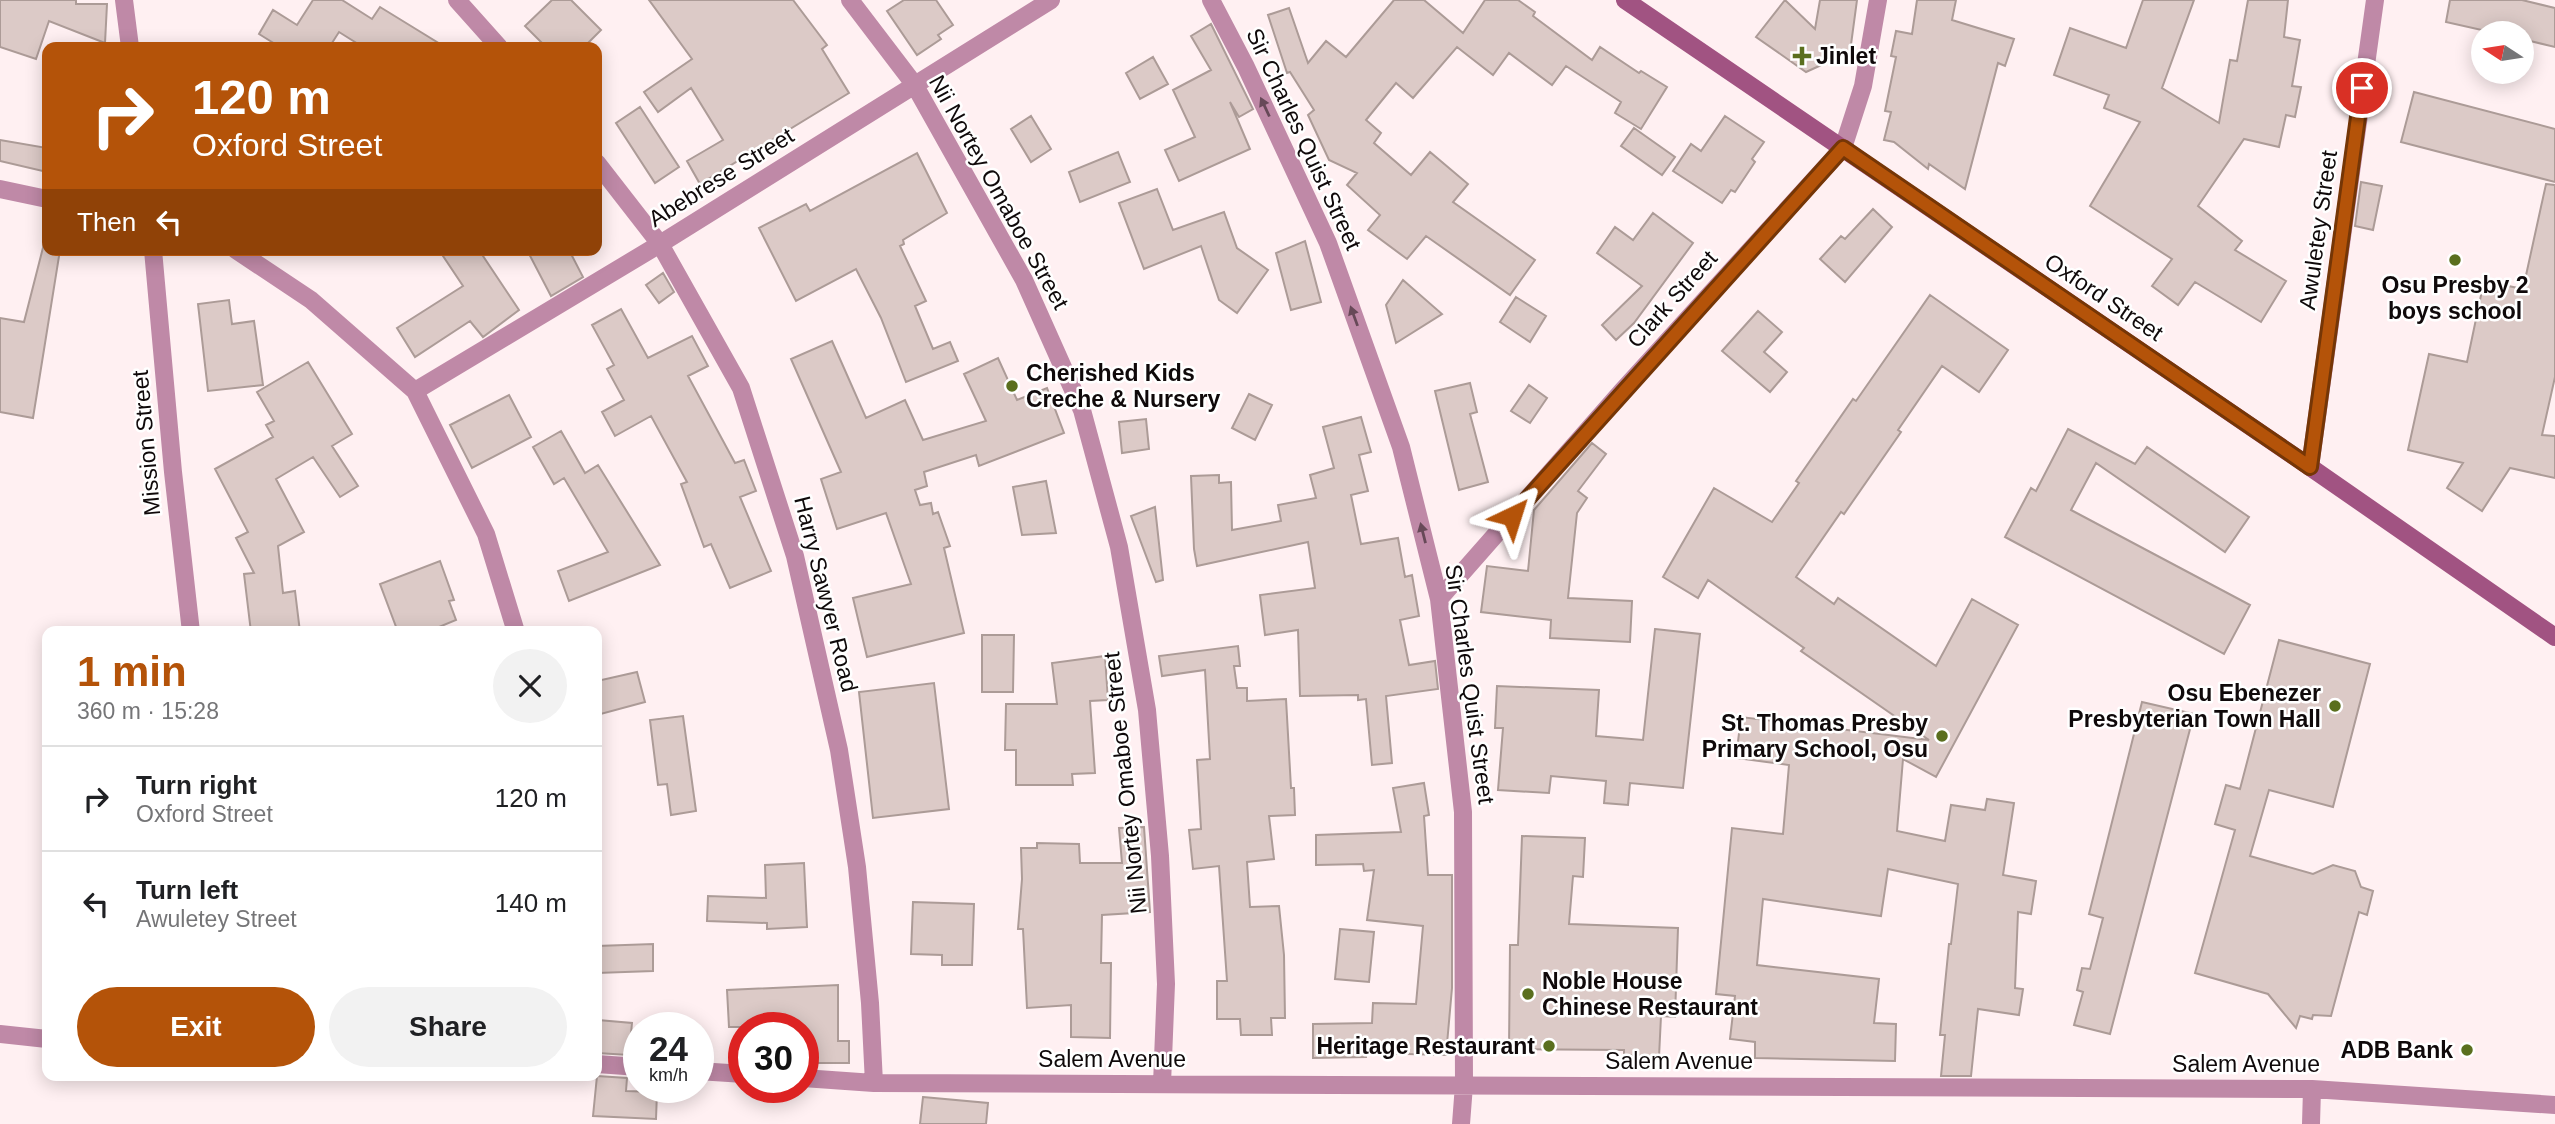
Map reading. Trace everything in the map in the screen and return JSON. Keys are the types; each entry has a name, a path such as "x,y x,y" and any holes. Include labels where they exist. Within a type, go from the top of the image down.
{"main road":[{"name":"Oxford Street","path":"1625,0 2555,637"}],"street":[{"path":"124,0 129,42"},
{"path":"457,0 495,42"},
{"name":"Nii Nortey Omaboe Street","path":"850,0 914,84 1024,280 1082,410 1119,547 1147,710 1160,856 1166,984 1162,1084"},
{"name":"Abebrese Street","path":"415,391 660,244 1051,0"},
{"name":"Sir Charles Quist Street","path":"1211,0 1246,66 1328,243 1401,447 1439,599 1463,812 1464,1085 1461,1124"},
{"name":"Clark Street","path":"1439,599 1622,391 1843,148 1864,86 1878,0"},
{"name":"Awuletey Street","path":"2310,467 2375,0"},
{"name":"Harry Sawyer Road","path":"602,169 660,244 741,388 795,556 839,750 855,854 870,1003 874,1083"},
{"path":"0,189 42,198"},
{"name":"Mission Street","path":"154,256 190,626"},
{"path":"245,256 311,300 415,391 486,534 514,626"},
{"path":"0,1034 42,1038"},
{"path":"602,1064 623,1066"},
{"name":"Salem Avenue","path":"819,1079 874,1083 2312,1088 2555,1105"},
{"path":"2311,1124 2312,1088"}],"building":[{"path":"0,0 76,0 76,4 107,4 105,42 49,21 36,59 0,47"},
{"path":"313,0 342,0 372,19 380,7 437,42 355,42 339,32 333,42 272,42 259,34 273,10 297,25"},
{"path":"552,0 571,0 601,30 589,42 541,42 525,26"},
{"path":"649,0 793,0 827,45 822,49 849,93 700,184 687,161 723,140 691,88 658,112 644,92 692,59"},
{"path":"904,0 936,0 953,25 938,35 941,39 917,55 887,11"},
{"path":"1394,0 1424,0 1463,33 1485,0 1518,0 1535,12 1533,16 1592,60 1600,47 1639,73 1641,71 1667,87 1641,129 1615,113 1621,102 1566,66 1552,85 1509,53 1493,75 1457,47 1413,98 1396,83 1366,120 1381,133 1374,143 1411,175 1430,152 1468,184 1453,202 1535,260 1510,295 1426,236 1407,259 1368,230 1380,215 1347,185 1357,173 1329,160 1308,115 1314,110 1290,72 1287,73 1268,15 1289,8 1308,63 1326,41 1346,57"},
{"path":"1785,0 1815,29 1820,0 1857,0 1850,52 1806,72 1756,37"},
{"path":"1917,0 1956,0 1952,20 2014,39 2005,66 1998,63 1965,189 1929,164 1928,169 1894,142 1884,140 1891,112 1885,111 1896,57 1891,56 1896,31 1912,34"},
{"path":"2143,0 2194,0 2162,88 2219,123 2230,60 2237,61 2248,0 2288,0 2284,37 2300,40 2292,86 2301,87 2295,117 2286,115 2279,147 2244,139 2198,206 2242,241 2235,250 2286,281 2261,322 2195,282 2178,305 2152,286 2172,259 2090,206 2140,122 2104,108 2109,95 2054,75 2070,28 2126,48"},
{"path":"2450,0 2522,0 2555,8 2555,47 2534,42 2534,21 2471,21 2471,28 2446,22"},
{"path":"1211,24 1253,109 1239,117 1230,102 1250,149 1179,181 1165,150 1195,137 1173,90 1211,70 1191,36"},
{"path":"1153,57 1168,84 1140,99 1126,73"},
{"path":"2414,92 2555,129 2555,182 2401,142"},
{"path":"640,107 679,167 655,183 616,123"},
{"path":"1031,116 1051,149 1031,162 1011,129"},
{"path":"1725,116 1764,142 1752,159 1755,162 1735,192 1731,190 1722,203 1673,171 1691,144 1701,151"},
{"path":"1634,128 1675,157 1662,175 1621,146"},
{"path":"0,140 42,147 42,171 0,161"},
{"path":"1118,152 1130,182 1080,202 1069,172"},
{"path":"917,153 947,213 903,240 904,244 900,246 926,301 915,306 933,349 950,342 958,361 906,382 881,318 856,269 796,301 759,228 806,204 810,211"},
{"path":"2361,182 2382,186 2373,230 2355,226"},
{"path":"2546,184 2555,185 2555,377 2542,435 2555,436 2555,478 2510,468 2482,511 2447,488 2463,463 2408,450 2429,354 2467,362 2484,281 2523,289"},
{"path":"1157,189 1173,230 1224,212 1237,248 1268,270 1237,313 1219,300 1201,246 1144,269 1119,203"},
{"path":"1873,209 1892,227 1845,282 1820,259 1841,236 1845,239"},
{"path":"1653,213 1693,243 1634,323 1616,340 1602,325 1642,286 1597,253 1615,227 1633,240"},
{"path":"1305,241 1321,302 1291,310 1276,253"},
{"path":"42,252 42,256 59,256 33,418 0,412 0,318 24,322"},
{"path":"443,256 483,256 519,310 483,337 470,321 415,357 397,328 463,286"},
{"path":"530,256 572,256 583,277 551,296"},
{"path":"663,273 674,292 659,303 646,285"},
{"path":"1403,280 1442,314 1396,343 1386,305"},
{"path":"1930,295 2008,350 1979,392 1942,366 1898,430 1901,432 1796,577 1834,604 1838,598 1936,666 1972,599 2018,625 1936,777 1903,759 1897,831 1945,841 1951,805 1985,810 1987,799 2014,803 2003,875 2036,881 2031,914 2018,912 2015,988 2023,989 2019,1015 1978,1009 1971,1076 1941,1076 1945,1035 1940,1035 1958,884 1888,869 1881,916 1763,899 1757,965 1879,979 1874,1023 1896,1024 1895,1061 1755,1058 1755,1042 1730,1039 1735,996 1716,994 1732,828 1783,834 1789,765 1736,758 1741,717 1929,740 1801,651 1804,648 1708,580 1698,598 1663,577 1714,488 1772,522 1799,483 1796,481 1853,399 1856,401"},
{"path":"1516,297 1546,316 1530,342 1500,322"},
{"path":"229,300 232,324 254,321 263,385 208,391 198,304"},
{"path":"621,309 648,358 692,336 708,366 688,376 735,463 744,460 756,491 740,497 771,571 730,588 711,544 704,547 681,484 687,482 651,416 615,436 602,412 624,400 607,369 614,365 592,325"},
{"path":"1758,311 1782,332 1764,352 1787,372 1770,392 1722,351"},
{"path":"832,341 866,418 905,400 923,440 986,421 964,374 998,358 1017,400 1047,388 1064,433 979,466 976,455 924,472 927,486 915,490 920,505 931,503 933,514 938,512 950,546 944,548 964,633 867,657 853,598 911,584 886,513 837,529 821,479 841,472 791,359"},
{"path":"308,362 352,434 332,446 358,486 340,497 313,457 276,479 304,532 278,546 283,593 295,591 299,626 250,626 244,574 254,573 236,538 248,532 215,469 273,437 266,425 274,421 257,392"},
{"path":"1470,383 1477,412 1470,414 1488,482 1459,490 1435,391"},
{"path":"1529,385 1547,398 1530,423 1511,411"},
{"path":"1249,394 1272,405 1255,440 1232,428"},
{"path":"509,395 531,437 472,468 450,425"},
{"path":"1361,417 1371,452 1359,455 1368,491 1351,495 1361,544 1398,538 1405,577 1412,575 1419,616 1400,620 1409,665 1435,661 1438,689 1386,696 1392,763 1372,765 1366,699 1358,700 1358,695 1300,696 1298,630 1265,635 1260,595 1315,588 1308,542 1197,566 1191,476 1219,475 1219,483 1231,482 1232,530 1281,521 1278,505 1316,498 1310,475 1334,468 1323,427"},
{"path":"1146,419 1149,449 1122,453 1119,422"},
{"path":"2068,429 2135,464 2147,447 2249,517 2225,552 2096,463 2071,510 2250,605 2224,654 2005,537 2031,488 2036,491"},
{"path":"561,431 585,473 598,465 660,565 569,601 558,571 608,552 564,478 554,484 533,447"},
{"path":"1592,443 1606,454 1578,491 1587,498 1577,513 1568,598 1632,601 1630,642 1550,638 1551,620 1481,612 1487,566 1528,571 1534,510"},
{"path":"1046,481 1056,533 1022,535 1013,487"},
{"path":"1155,507 1163,580 1156,582 1131,516"},
{"path":"440,561 454,600 449,601 456,620 442,626 396,626 380,584"},
{"path":"1655,629 1700,634 1683,788 1630,783 1628,805 1604,803 1606,781 1551,776 1549,793 1498,790 1503,728 1495,728 1497,686 1599,690 1596,736 1643,740"},
{"path":"982,635 1014,635 1013,692 982,692"},
{"path":"2279,640 2370,664 2333,807 2269,790 2250,856 2313,874 2333,865 2355,871 2361,887 2373,891 2367,915 2359,912 2331,1016 2313,1015 2312,1019 2300,1016 2296,1028 2268,994 2195,973 2235,830 2215,824 2226,785 2240,789"},
{"path":"1238,646 1240,666 1234,666 1237,688 1247,688 1247,701 1286,699 1291,788 1294,788 1295,815 1269,816 1274,859 1247,862 1250,907 1279,906 1284,955 1285,1018 1271,1018 1272,1035 1241,1035 1240,1019 1217,1019 1217,981 1227,981 1219,866 1193,869 1189,830 1201,829 1197,760 1210,759 1205,670 1162,676 1159,656"},
{"path":"1105,656 1108,700 1090,701 1095,773 1072,774 1073,785 1016,785 1016,750 1005,750 1006,704 1057,704 1052,663"},
{"path":"637,672 645,702 602,714 602,680"},
{"path":"934,683 949,809 873,818 859,692"},
{"path":"2142,702 2194,714 2110,1034 2074,1025 2083,992 2077,990 2082,968 2090,969 2103,918 2089,914"},
{"path":"683,716 696,811 671,815 667,784 658,785 650,720"},
{"path":"1424,783 1429,815 1424,816 1428,875 1452,875 1452,988 1446,1055 1366,1053 1366,1057 1313,1058 1313,1024 1372,1023 1373,1003 1416,1004 1423,926 1367,920 1374,870 1364,871 1363,864 1316,865 1316,835 1401,832 1393,788"},
{"path":"1144,827 1150,912 1102,915 1101,963 1111,963 1110,1038 1071,1037 1071,1005 1027,1008 1023,929 1018,929 1022,879 1021,848 1037,848 1037,843 1079,844 1080,863 1122,863 1119,828"},
{"path":"1522,836 1585,838 1583,877 1573,876 1569,924 1678,928 1675,1017 1661,1016 1659,1057 1624,1055 1624,1050 1509,1049 1510,945 1518,945"},
{"path":"804,863 807,927 767,929 767,923 707,921 708,896 766,898 765,865"},
{"path":"913,902 974,904 972,965 942,965 942,955 911,954"},
{"path":"1340,929 1374,932 1369,982 1335,979"},
{"path":"653,944 653,971 602,973 602,946"},
{"path":"838,985 838,1041 849,1041 849,1063 819,1063 819,1012 728,1012 727,990"},
{"path":"602,1020 623,1022 623,1055 602,1053"},
{"path":"602,1076 623,1078 623,1103 657,1103 656,1119 593,1116 596,1081 602,1081"},
{"path":"923,1097 988,1103 986,1124 920,1124"}],"place":[{"name":"Jinlet","path":"1802,56"},
{"name":"Osu Presby 2 boys school","path":"2455,260"},
{"name":"Cherished Kids Creche & Nursery","path":"1012,386"},
{"name":"Osu Ebenezer Presbyterian Town Hall","path":"2335,706"},
{"name":"St. Thomas Presby Primary School, Osu","path":"1942,736"},
{"name":"Noble House Chinese Restaurant","path":"1528,994"},
{"name":"Heritage Restaurant","path":"1549,1046"},
{"name":"ADB Bank","path":"2467,1050"}],"route":[{"path":"1512,516 1843,148 2310,467 2362,88"}]}
